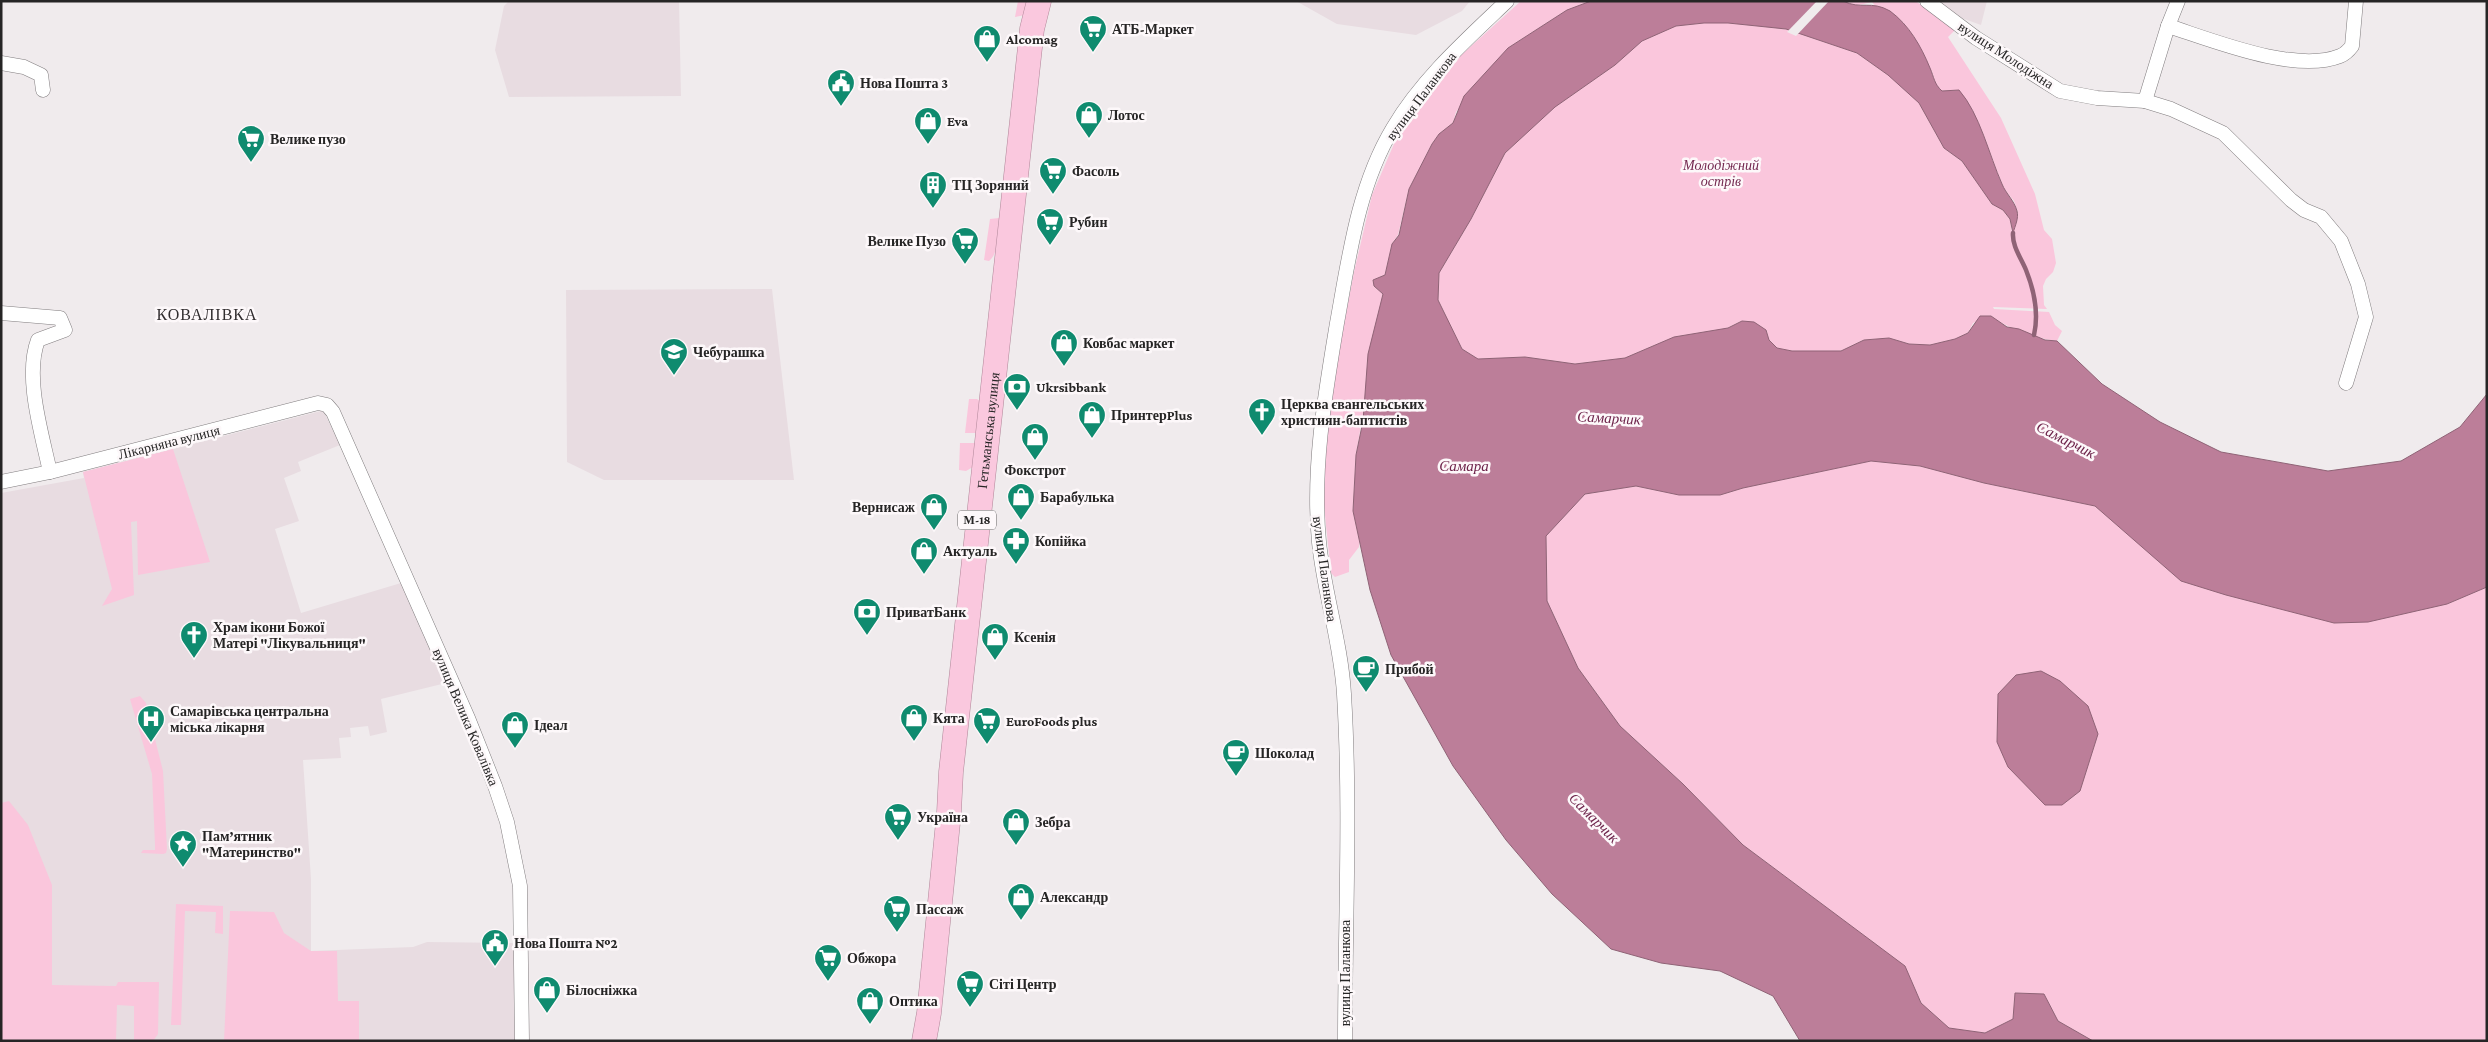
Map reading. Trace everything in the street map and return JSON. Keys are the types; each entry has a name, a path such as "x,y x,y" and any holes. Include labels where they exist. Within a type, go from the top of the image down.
{"highway":[{"name":"Гетьманська вулиця","path":"924,1041 929,1013 949,812 950,772 989,405 1013,216 1032,29 1039,1"}],"street":[{"name":"вулиця Паланкова","path":"1345,1041 1347,750 1341,664 1320,550 1317,504 1317,466 1328,374 1348,263 1365,193 1377,159 1394,126 1453,52 1507,1"},
{"name":"вулиця Молодіжна","path":"1927,1 1976,38 2060,91 2097,98 2145,101 2171,109 2223,133 2291,200 2304,210 2321,217 2341,241 2358,284 2366,317 2346,383"},
{"path":"2145,101 2168,26 2178,1"},
{"path":"2168,26 2253,54 2322,60 2342,56 2352,46 2356,1"},
{"path":"1,63 24,66 41,75 43,90"},
{"path":"1,314 60,318 65,330 38,340 33,352 37,411 50,472"},
{"name":"Лікарняна вулиця","path":"1,482 50,472 318,403 327,405 333,412"},
{"name":"вулиця Велика Ковалівка","path":"333,412 468,718 507,822 520,886 522,1041"}],"shaded area":[{"path":"509,1 679,1 681,96 509,97 495,50 504,6"},
{"path":"1296,1 1470,1 1462,11 1416,35 1337,24"},
{"path":"1935,1 1987,1 1981,25 1956,16"},
{"name":"Чебурашка","path":"772,289 794,480 604,480 567,462 566,290"},
{"name":"Самарівська центральна міська лікарня","path":"321,411 325,414 340,445 298,462 301,471 284,478 299,521 275,529 301,613 401,583 446,683 381,699 387,732 370,736 368,726 350,728 351,737 339,738 341,758 303,760 311,879 311,951 413,947 427,942 516,943 516,1041 1,1041 1,493 84,478 83,472"}],"green space":[{"path":"1018,1 1030,1 1025,15 1015,17"},
{"path":"1521,1 1591,1 1567,10 1508,48 1456,112 1453,123 1439,134 1409,189 1398,235 1392,244 1385,275 1373,280 1374,286 1383,294 1356,455 1353,511 1360,537 1359,547 1349,560 1349,572 1335,577 1331,573 1324,506 1324,466 1334,375 1354,272 1372,195 1400,130 1458,58"},
{"name":"Молодіжний острів","path":"1843,1 1915,1 1958,27 1948,37 2001,118 2035,194 2044,230 2052,239 2056,263 2053,272 2046,279 2043,286 2044,305 2047,309 1993,307 1994,309 2049,312 2055,325 2062,331 2057,341 2022,332 1991,316 1973,323 1968,333 1955,339 1930,345 1909,344 1889,338 1864,340 1841,351 1792,351 1777,348 1769,340 1766,330 1742,321 1728,328 1653,346 1625,358 1575,364 1525,357 1478,359 1462,349 1438,300 1439,273 1471,219 1505,153 1555,107 1615,65 1642,41 1676,26 1728,23 1786,29 1857,53 1888,75 1919,103 1944,148 1962,161 1992,204 2003,210 2010,219 2012,232 2018,213 2014,201 2004,189 1977,122 1959,90 1941,91 1936,86 1932,72 1872,2 1855,6"},
{"path":"999,218 998,241 995,252 989,261 984,260 990,219"},
{"path":"969,399 977,399 981,402 980,433 965,433"},
{"path":"960,443 978,443 973,467 966,471 959,470"},
{"path":"173,449 210,562 138,575 137,521 131,522 134,595 102,606 112,589 83,472"},
{"path":"1871,461 1920,466 1984,483 2095,506 2133,538 2447,604 2487,587 2487,1041 2093,1041 2058,1021 2044,994 2016,993 2013,1019 1985,1033 1949,1028 1921,1003 1904,966 1743,845 1683,784 1620,726 1578,668 1547,601 1546,536 1585,494 1636,486 1679,495 1720,495 1743,488","holes":["2029,786 2061,805 2045,804"]},
{"path":"140,696 146,703 163,771 167,849 166,853 163,854 141,853 143,850 155,850 155,845 152,774 130,699"},
{"path":"9,801 28,825 52,885 52,985 116,986 118,982 159,982 158,1034 153,1041 134,1040 134,1006 117,1005 116,1041 1,1041 1,803"},
{"path":"176,904 223,906 223,934 215,933 216,912 185,911 181,1025 171,1025"},
{"path":"230,911 274,912 284,933 311,951 337,951 338,1001 359,1001 359,1041 224,1041"}],"water":[{"name":"Самара","path":"1591,1 1843,1 1855,5 1877,6 1890,11 1914,36 1939,88 1942,91 1959,90 1973,111 2002,184 2016,207 2018,216 2016,225 2013,233 2010,219 2003,210 1992,204 1962,161 1944,148 1919,103 1888,75 1857,53 1786,29 1728,23 1676,26 1642,41 1615,65 1555,107 1505,153 1471,219 1439,273 1438,300 1462,349 1478,359 1525,357 1575,364 1625,358 1674,337 1728,328 1742,321 1754,322 1766,330 1769,340 1777,348 1792,351 1841,351 1864,340 1889,338 1909,344 1930,345 1955,339 1968,333 1980,316 1991,316 2007,327 2019,329 2045,340 2057,341 2102,384 2160,422 2221,452 2328,471 2401,461 2460,427 2487,394 2487,587 2447,604 2368,622 2334,623 2226,595 2181,581 2095,506 1984,483 1920,466 1871,461 1743,488 1720,495 1679,495 1636,486 1585,494 1546,536 1547,601 1578,668 1620,726 1683,784 1743,845 1905,966 1921,1003 1949,1028 1985,1033 2013,1019 2015,993 2044,994 2058,1021 2093,1041 1800,1041 1773,996 1720,971 1661,963 1611,949 1552,894 1506,840 1453,766 1391,655 1370,590 1353,511 1356,455 1363,421 1368,354 1383,294 1374,286 1373,280 1385,275 1392,244 1399,235 1409,189 1432,144 1439,134 1453,123 1464,96 1508,48 1567,10"},
{"path":"2041,671 2060,681 2088,706 2098,734 2080,791 2062,805 2045,805 2008,767 1997,742 1998,694 2016,675"}],"pier":[{"path":"1817,1 1829,1 1796,36 1787,32"}],"waterway":[{"path":"2013,233 2015,247 2026,270 2033,294 2036,310 2034,335"}],"place":[{"name":"АТБ-Маркет","path":"1093,53"},
{"name":"Alcomag","path":"987,63"},
{"name":"Нова Пошта 3","path":"841,107"},
{"name":"Лотос","path":"1089,139"},
{"name":"Eva","path":"928,145"},
{"name":"Велике пузо","path":"251,163"},
{"name":"Фасоль","path":"1053,195"},
{"name":"ТЦ Зоряний","path":"933,209"},
{"name":"Рубин","path":"1050,246"},
{"name":"Велике Пузо","path":"965,265"},
{"name":"Ковбас маркет","path":"1064,367"},
{"name":"Чебурашка","path":"674,376"},
{"name":"Ukrsibbank","path":"1017,411"},
{"name":"Церква євангельських християн-баптистів","path":"1262,436"},
{"name":"ПринтерPlus","path":"1092,439"},
{"name":"Фокстрот","path":"1035,461"},
{"name":"Барабулька","path":"1021,521"},
{"name":"Вернисаж","path":"934,531"},
{"name":"Копійка","path":"1016,565"},
{"name":"Актуаль","path":"924,575"},
{"name":"ПриватБанк","path":"867,636"},
{"name":"Храм ікони Божої Матері \"Лікувальниця\"","path":"194,659"},
{"name":"Ксенія","path":"995,661"},
{"name":"Прибой","path":"1366,693"},
{"name":"Кята","path":"914,742"},
{"name":"Самарівська центральна міська лікарня","path":"151,743"},
{"name":"EuroFoods plus","path":"987,745"},
{"name":"Ідеал","path":"515,749"},
{"name":"Шоколад","path":"1236,777"},
{"name":"Україна","path":"898,841"},
{"name":"Зебра","path":"1016,846"},
{"name":"Пам’ятник \"Материнство\"","path":"183,868"},
{"name":"Александр","path":"1021,921"},
{"name":"Пассаж","path":"897,933"},
{"name":"Нова Пошта №2","path":"495,967"},
{"name":"Обжора","path":"828,982"},
{"name":"Сіті Центр","path":"970,1008"},
{"name":"Білосніжка","path":"547,1014"},
{"name":"Оптика","path":"870,1025"}],"district":[{"name":"КОВАЛІВКА","path":"207,314"}],"water label":[{"name":"Самарчик","path":"1609,418"},
{"name":"Самарчик","path":"2066,440"},
{"name":"Самарчик","path":"1594,818"}]}
